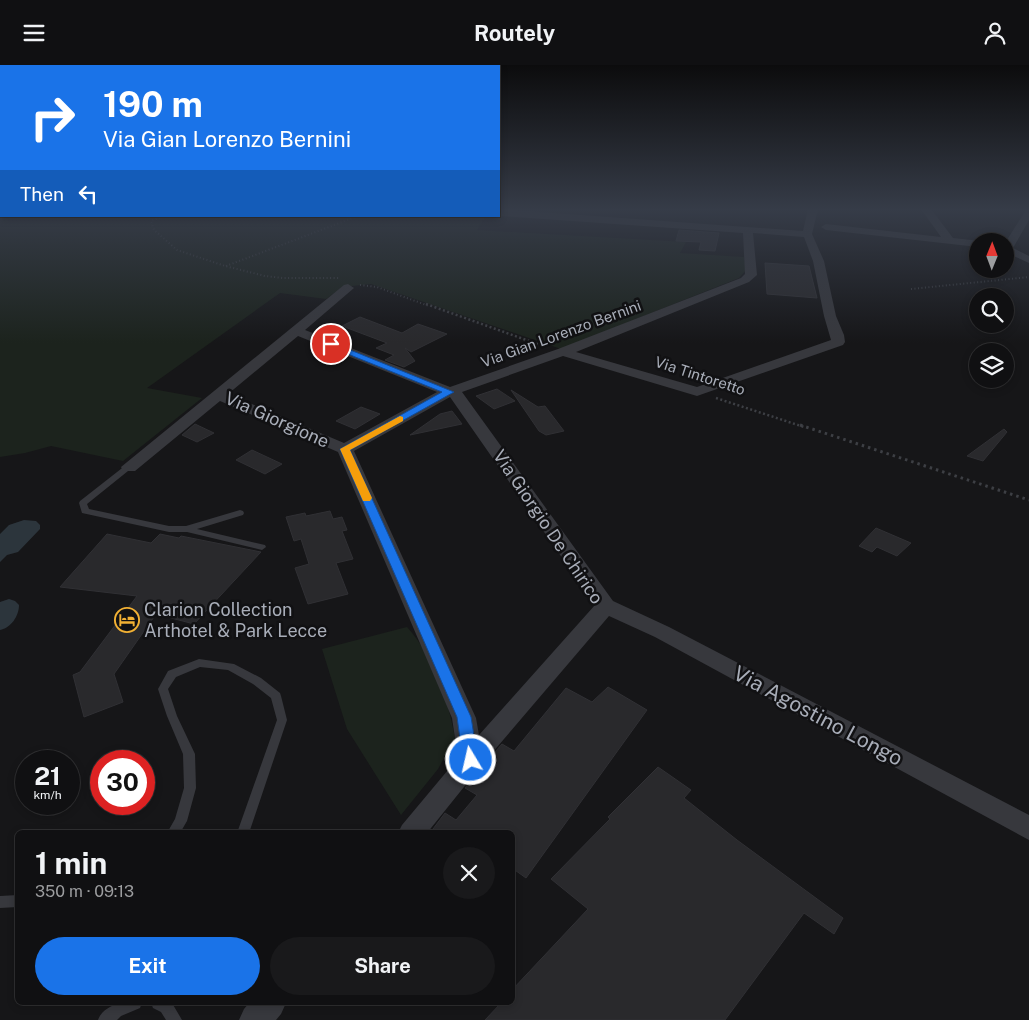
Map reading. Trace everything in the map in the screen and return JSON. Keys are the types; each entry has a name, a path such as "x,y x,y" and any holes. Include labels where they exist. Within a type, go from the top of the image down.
{"street":[{"name":"Via Gian Lorenzo Bernini","path":"345,449 449,392 563,352 745,280 751,275 751,254"},
{"path":"697,392 838,342 839,335 830,318 816,254"},
{"name":"Via Giorgione","path":"352,284 218,395 345,449 464,717 471,760"},
{"name":"Via Giorgio De Chirico","path":"297,331 458,395 606,606 471,760 413,830"},
{"name":"Via Tintoretto","path":"563,352 697,392"},
{"path":"129,467 218,395"},
{"name":"Via Agostino Longo","path":"606,606 662,632 1029,828"},
{"path":"255,1020 268,1005"}],"lane":[{"path":"129,467 82,503 85,511 169,529 187,529 262,547"},
{"path":"187,529 240,513"},
{"path":"175,830 181,821 190,788 189,755 172,716 163,689 172,674 200,663 230,667 257,681 276,696 282,720 244,830"},
{"path":"0,902 15,901"},
{"path":"105,1020 127,1005"},
{"path":"162,1005 173,1015 175,1020"}],"path":[{"path":"188,254 225,266 265,276 377,287 563,352"},
{"path":"225,266 258,254"},
{"path":"911,289 1029,277"},
{"name":"Via Tintoretto","path":"697,392 1029,500"}],"shaded area":[{"path":"0,254 689,254 744,257 746,270 739,278 561,349 371,284 343,287 326,299 280,293 147,388 202,398 123,461 51,446 0,457"},
{"path":"24,520 36,521 40,525 40,529 18,552 7,555 0,562 0,534 9,525"},
{"path":"9,599 19,605 18,613 8,627 0,630 0,602"},
{"path":"407,627 417,639 432,665 444,694 455,738 438,769 401,815 347,729 322,649"}],"building":[{"path":"765,263 809,266 817,298 767,294"},
{"path":"360,317 402,333 418,324 447,334 411,352 405,348 415,361 404,367 385,360 394,355 376,348 387,343 342,326"},
{"path":"497,389 515,401 494,409 476,396"},
{"path":"511,390 538,407 545,406 564,431 546,435 539,431"},
{"path":"361,407 380,414 355,429 336,421"},
{"path":"452,411 462,424 410,435 440,414"},
{"path":"195,424 214,433 197,442 182,435"},
{"path":"1004,429 1007,432 983,461 967,456"},
{"path":"252,450 282,464 265,474 236,460"},
{"path":"330,511 333,519 342,517 347,530 342,531 353,559 336,563 348,594 308,604 295,568 309,564 301,539 294,541 286,517 305,513 306,516"},
{"path":"876,528 911,543 897,556 877,547 872,552 859,546"},
{"path":"107,534 151,543 160,534 179,538 181,536 261,552 194,624 156,614 114,674 123,702 84,717 73,675 80,672 137,596 60,587"},
{"path":"608,687 647,710 526,878 515,870 515,830 432,830 445,813 456,820 477,795 465,788 481,768 502,744 514,751 566,688 592,702"},
{"path":"658,767 691,790 684,798 737,840 843,918 834,934 804,913 725,1020 485,1020 499,1005 515,1005 515,987 588,909 551,879 610,819 608,817"}],"slow traffic":[{"path":"367,498 345,449 400,419"}],"place":[{"name":"Clarion Collection Arthotel & Park Lecce","path":"127,620"}],"route":[{"path":"331,344 449,392 345,449 464,717 471,760"}]}
